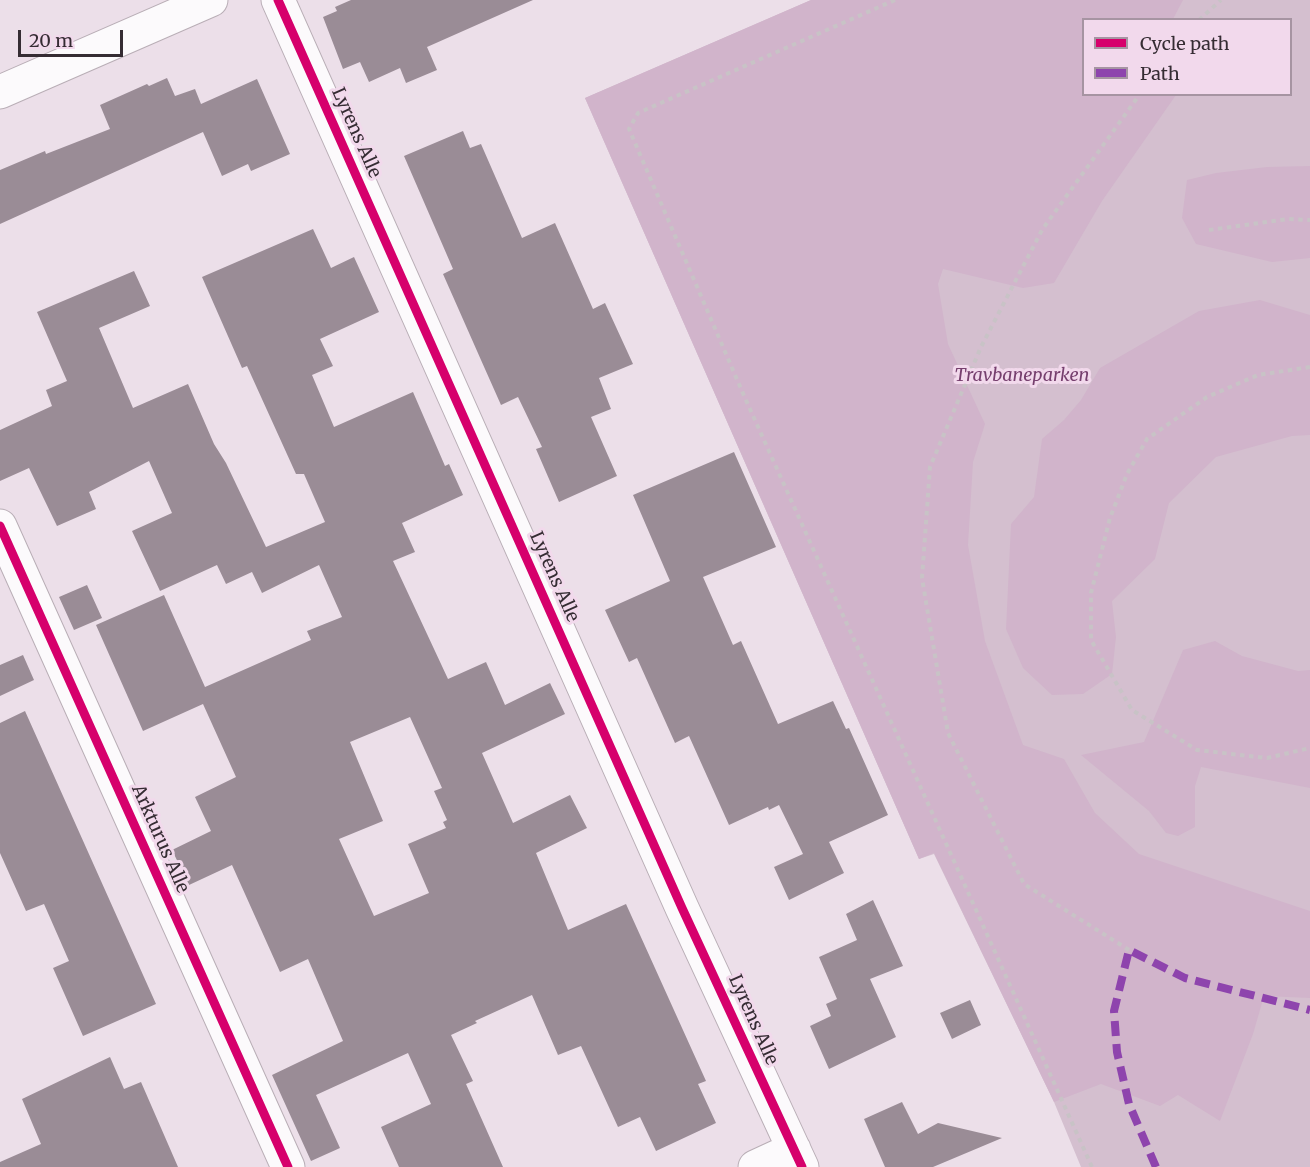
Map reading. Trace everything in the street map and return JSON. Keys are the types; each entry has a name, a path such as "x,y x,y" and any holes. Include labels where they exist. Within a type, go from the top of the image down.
{"street":[{"path":"0,92 211,0"},
{"name":"Lyrens Alle","path":"278,0 682,908 798,1158"},
{"name":"Arkturus Alle","path":"0,526 288,1167"},
{"path":"755,1167 798,1158"}],"path":[{"path":"895,0 638,113 629,129 741,388 1092,1167"},
{"path":"1201,18 1221,0"},
{"path":"1129,950 1024,884 948,733 922,578 930,467 981,347 1042,230 1139,96"},
{"path":"1209,230 1288,219 1310,220"},
{"path":"1310,367 1258,375 1207,397 1148,439 1127,474 1110,518 1091,593 1091,640 1132,710 1197,750 1267,758 1310,748"}],"green space":[{"name":"Travbaneparken","path":"811,0 1310,0 1310,1167 1081,1167 1054,1102 934,854 919,859 585,98"}],"shaded area":[{"path":"811,0 1183,0 1174,18 1082,18 1082,96 1175,96 1102,201 1054,283 1023,288 943,269 938,284 948,344 985,424 973,462 968,545 985,641 1023,745 1064,759 1095,813 1139,854 1310,911 1310,998 1264,996 1253,1034 1220,1121 1178,1095 1160,1106 1101,1084 1054,1102 934,853 919,859 585,98"},
{"path":"1310,166 1310,258 1272,262 1196,244 1182,218 1187,180 1216,173 1267,167"},
{"path":"1260,300 1310,315 1310,435 1292,436 1216,457 1169,503 1155,559 1112,601 1116,637 1112,674 1083,694 1052,695 1023,668 1006,629 1011,524 1034,497 1042,439 1064,420 1081,400 1100,368 1199,311"},
{"path":"1215,641 1242,656 1298,671 1310,670 1310,788 1201,767 1195,786 1195,827 1178,836 1166,833 1149,811 1081,755 1144,742 1183,650"}],"building":[{"path":"351,0 533,0 427,47 437,70 406,83 400,68 369,82 360,62 343,69 323,17 337,11 335,7"},
{"path":"167,78 175,96 195,89 201,104 257,79 290,154 251,171 248,164 222,176 203,132 0,224 0,170 45,151 46,154 110,129 100,105 147,84 149,86"},
{"path":"463,131 470,148 481,144 522,238 555,223 593,309 605,303 633,364 599,378 611,409 591,417 617,476 559,502 536,449 542,447 518,397 501,405 443,274 453,269 404,156"},
{"path":"313,229 331,268 354,257 379,312 320,339 333,366 312,375 334,427 413,392 445,466 449,464 463,495 402,523 415,552 393,561 448,679 486,662 505,705 550,683 565,714 482,753 513,823 570,795 587,828 536,853 568,930 626,904 706,1081 698,1084 716,1123 656,1151 640,1117 618,1127 581,1046 558,1055 532,995 475,1021 477,1023 451,1035 473,1081 466,1084 503,1167 399,1167 381,1127 431,1104 408,1053 316,1095 340,1148 311,1161 272,1075 343,1041 308,959 280,972 232,865 189,885 172,850 211,831 195,797 236,777 203,704 143,731 96,625 164,595 205,687 311,640 307,631 342,617 319,565 262,593 252,572 226,584 217,565 160,591 132,531 172,513 149,461 89,492 96,509 57,526 29,468 0,481 0,430 52,406 46,390 67,381 37,312 134,271 150,306 99,328 133,408 188,384 214,444 226,463 266,547 325,522 304,474 296,474 247,366 242,368 202,277","holes":["410,717 442,788 434,791 447,820 443,822 446,828 408,844 429,893 374,916 339,839 383,821 350,742"]},
{"path":"734,452 776,547 703,577 733,645 741,641 778,724 833,701 846,729 849,728 888,815 829,842 844,873 789,900 774,867 803,854 779,805 769,810 768,807 729,825 689,736 675,743 637,658 629,662 605,610 670,581 633,495"},
{"path":"87,585 102,618 74,630 59,597"},
{"path":"23,655 34,680 0,696 0,665"},
{"path":"25,711 156,1004 83,1036 53,968 69,961 44,904 26,911 0,853 0,723"},
{"path":"873,900 903,966 870,979 896,1037 829,1069 810,1026 831,1016 826,1004 837,999 819,957 857,940 846,914"},
{"path":"970,1000 981,1025 952,1039 940,1013"},
{"path":"110,1057 124,1089 141,1082 178,1167 0,1167 0,1162 41,1144 22,1099"},
{"path":"902,1102 918,1134 938,1123 1002,1138 933,1167 885,1167 864,1119"}],"marked path":[{"path":"1156,1167 1129,1104 1117,1052 1114,1011 1129,950 1185,978 1310,1010"}],"cycle path":[{"path":"278,0 682,908 802,1167"},
{"path":"0,526 288,1167"}]}
